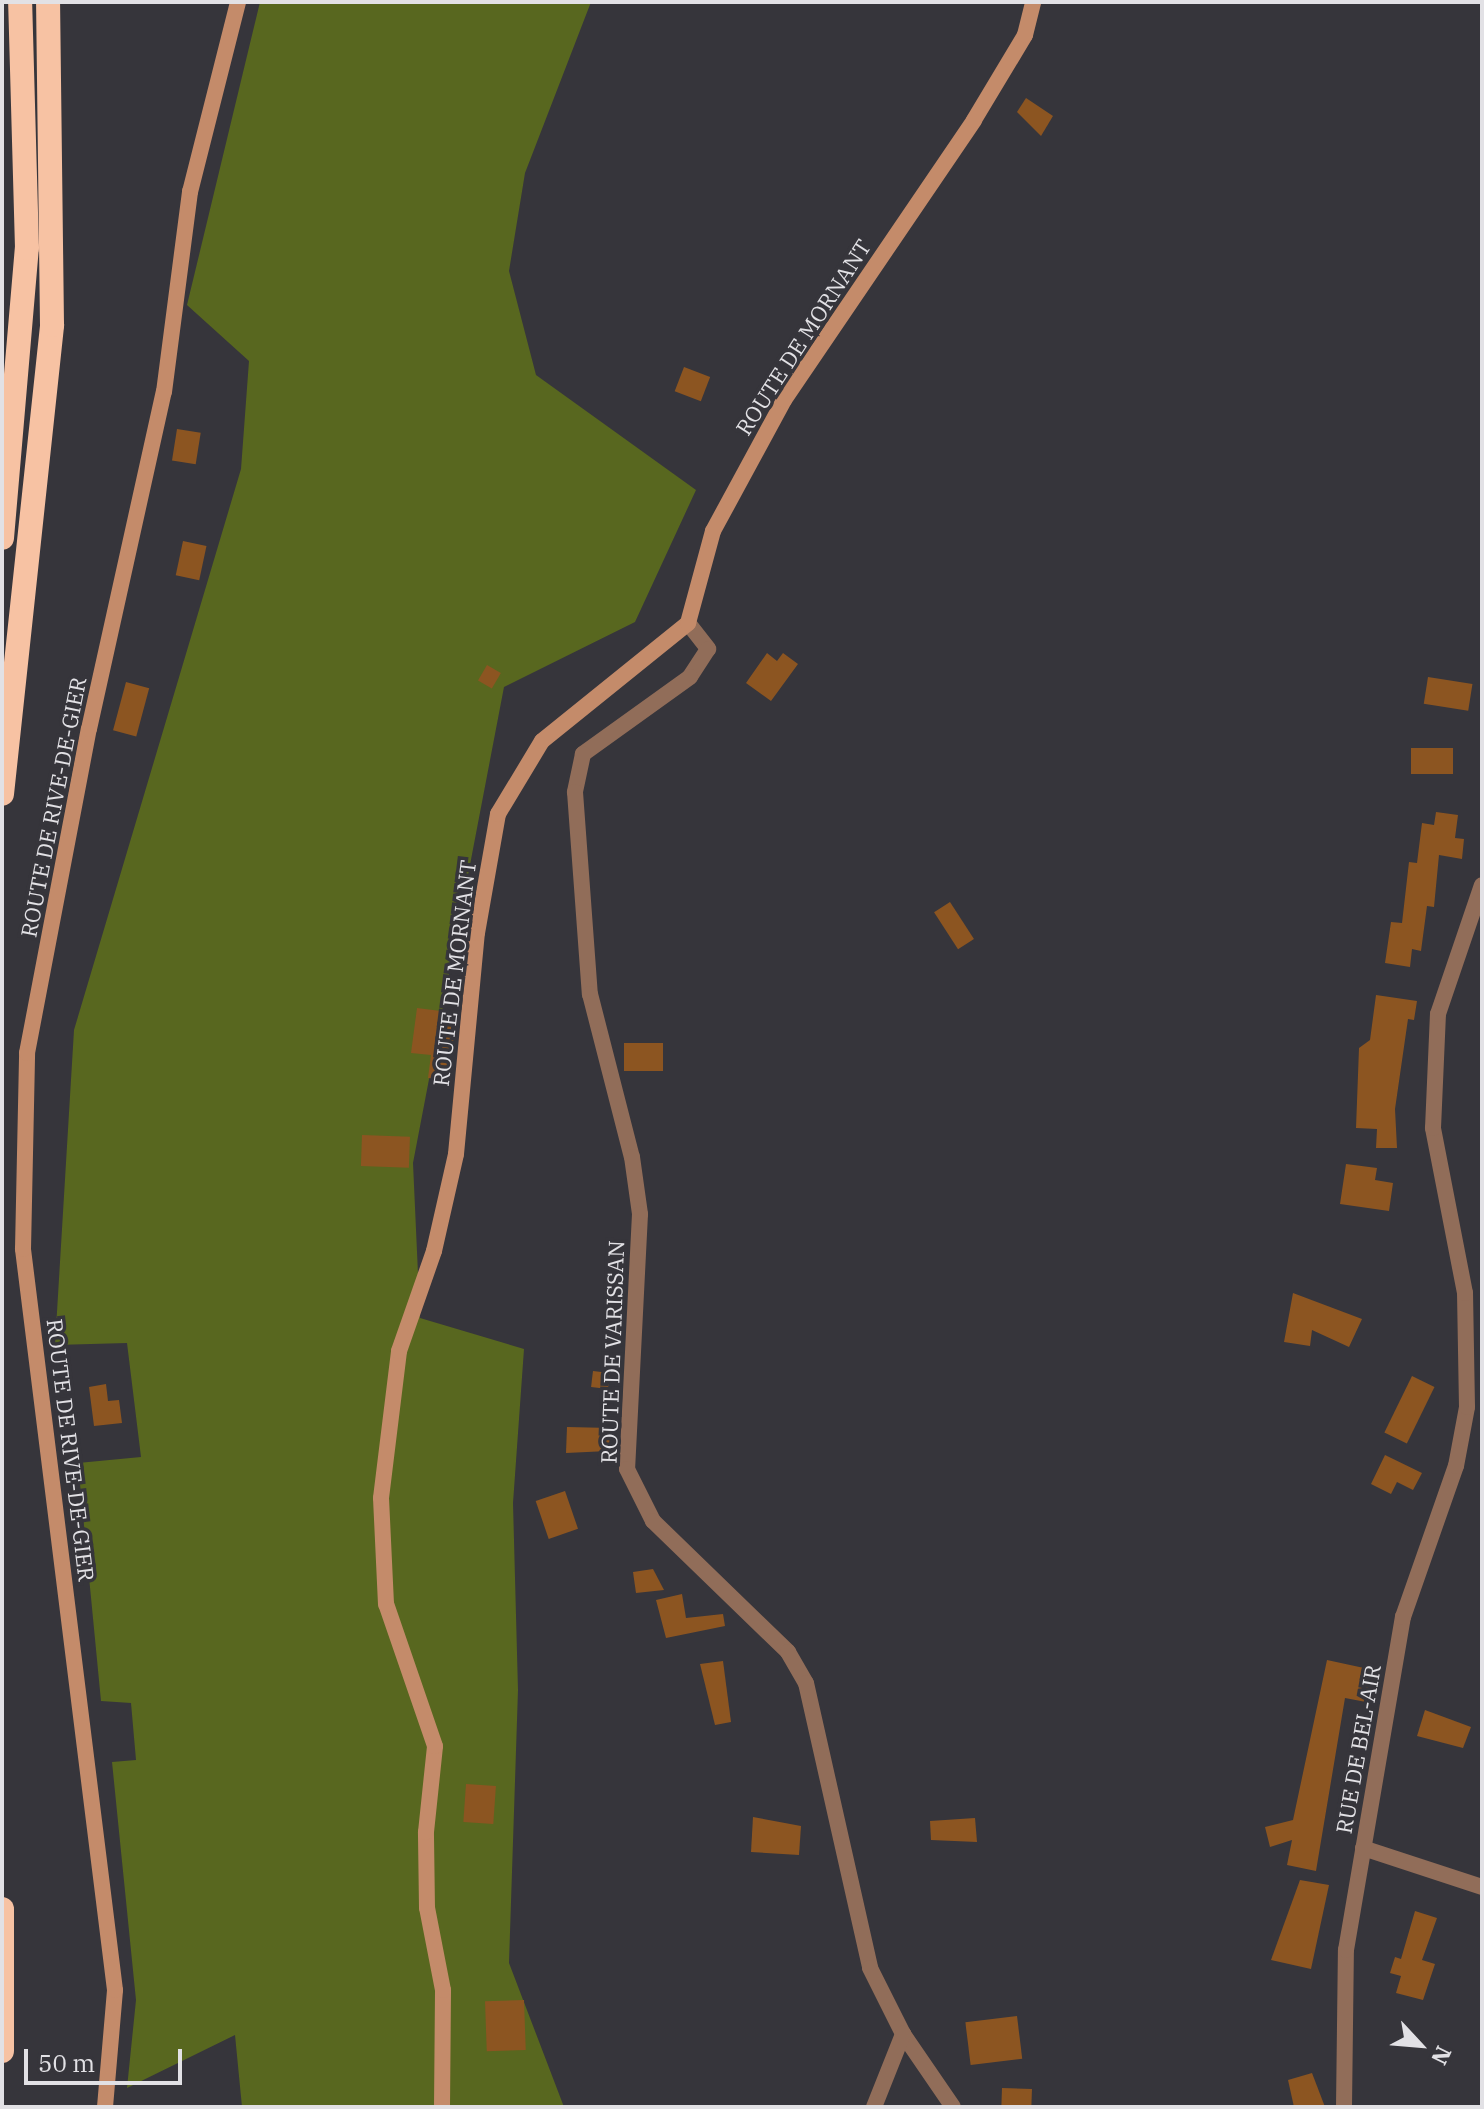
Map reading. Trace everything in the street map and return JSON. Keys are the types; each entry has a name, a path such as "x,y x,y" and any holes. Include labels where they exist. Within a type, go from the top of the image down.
{"highway":[{"path":"2,538 27,248 20,2"},
{"path":"2,794 52,325 55,153 48,2"},
{"path":"2,1909 2,2051"}],"main road":[{"name":"ROUTE DE RIVE-DE-GIER","path":"105,2107 115,1990 23,1249 27,1053 89,729 164,392 190,192 238,2"},
{"name":"ROUTE DE MORNANT","path":"442,2107 443,1990 427,1908 426,1832 435,1746 386,1604 386,1424 399,1351 434,1251 456,1154 477,933 498,814 542,741 688,623 713,531 784,400 974,120 1025,35 1033,2"}],"street":[{"name":"ROUTE DE VARISSAN","path":"688,623 708,649 690,677 583,754 575,792 590,994 632,1157 640,1214 627,1469 653,1521 788,1652 806,1683 870,1968 903,2034 953,2107"},
{"name":"RUE DE BEL-AIR","path":"1344,2107 1346,1950 1403,1617 1475,1410 1465,1293 1433,1128 1438,1014 1482,885"},
{"path":"1363,1848 1482,1887"},
{"path":"874,2107 903,2034"}],"green space":[{"path":"260,2 591,2 525,173 509,271 536,375 696,490 635,622 504,687 413,1163 420,1318 524,1349 513,1503 518,1690 509,1963 564,2107 242,2107 235,2035 127,2088 136,2000 112,1762 136,1760 131,1703 101,1701 78,1463 141,1457 127,1343 55,1345 74,1030 241,469 249,361 187,305"}],"building":[{"path":"1026,98 1053,116 1041,136 1017,112"},
{"path":"684,367 710,377 701,401 675,391"},
{"path":"177,429 201,433 196,464 172,461"},
{"path":"183,541 206,546 199,580 176,575"},
{"path":"767,653 777,661 783,653 798,664 771,701 746,683"},
{"path":"487,665 501,673 492,689 478,681"},
{"path":"1428,677 1472,684 1468,711 1424,704"},
{"path":"126,682 149,688 136,737 113,730"},
{"path":"1411,748 1453,748 1453,774 1411,774"},
{"path":"1436,812 1458,815 1455,838 1464,839 1462,859 1439,855 1434,907 1427,906 1421,951 1412,949 1410,967 1385,963 1391,922 1402,923 1409,862 1417,863 1422,823 1434,825"},
{"path":"950,902 974,939 958,949 934,912"},
{"path":"1376,995 1417,1001 1414,1020 1408,1019 1395,1109 1397,1148 1376,1148 1377,1129 1356,1128 1359,1048 1370,1040"},
{"path":"417,1008 457,1013 448,1080 428,1078 431,1055 411,1053"},
{"path":"624,1043 663,1043 663,1071 624,1071"},
{"path":"362,1135 410,1137 409,1168 361,1166"},
{"path":"1346,1164 1377,1168 1375,1180 1393,1183 1389,1211 1340,1204"},
{"path":"1293,1293 1362,1319 1349,1347 1312,1330 1310,1346 1284,1342"},
{"path":"593,1371 610,1373 608,1389 591,1387"},
{"path":"1412,1376 1434,1387 1407,1444 1384,1433"},
{"path":"106,1384 108,1401 119,1400 122,1423 94,1426 89,1387"},
{"path":"567,1427 611,1428 608,1451 566,1453"},
{"path":"1385,1455 1422,1473 1413,1490 1397,1482 1391,1494 1371,1484"},
{"path":"565,1491 578,1529 549,1539 536,1501"},
{"path":"653,1569 664,1590 636,1593 633,1572"},
{"path":"682,1594 686,1618 723,1614 725,1626 666,1638 656,1600"},
{"path":"1327,1660 1364,1668 1361,1677 1371,1680 1366,1702 1345,1698 1316,1871 1287,1865 1292,1840 1270,1847 1265,1827 1293,1820"},
{"path":"723,1661 731,1722 715,1725 700,1664"},
{"path":"1425,1710 1471,1727 1463,1748 1417,1736"},
{"path":"466,1784 496,1786 493,1824 463,1822"},
{"path":"753,1817 801,1826 799,1855 751,1852"},
{"path":"975,1818 977,1842 931,1840 930,1821"},
{"path":"1300,1880 1329,1885 1311,1969 1271,1960"},
{"path":"1415,1911 1437,1918 1422,1960 1435,1964 1423,2000 1396,1993 1401,1976 1390,1973 1395,1957 1401,1959"},
{"path":"524,2000 526,2050 487,2051 485,2001"},
{"path":"1017,2016 1022,2059 971,2065 965,2022"},
{"path":"1312,2073 1325,2107 1294,2107 1288,2080"},
{"path":"1002,2088 1032,2089 1031,2107 1001,2107"}]}
